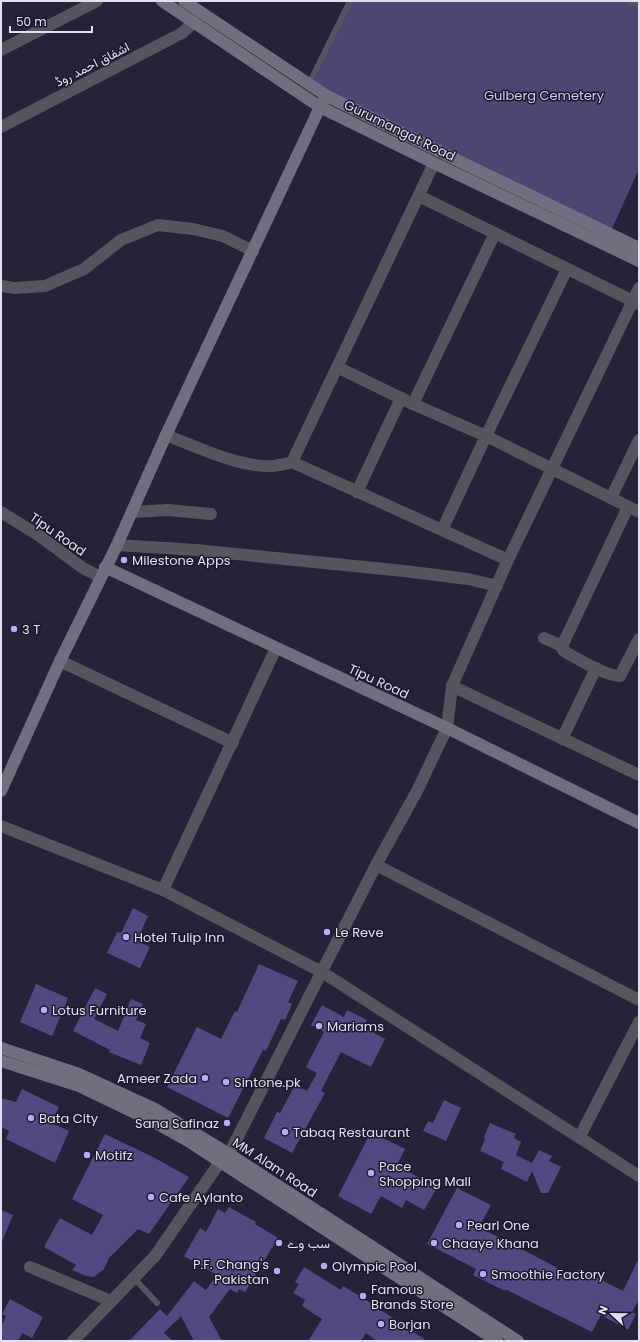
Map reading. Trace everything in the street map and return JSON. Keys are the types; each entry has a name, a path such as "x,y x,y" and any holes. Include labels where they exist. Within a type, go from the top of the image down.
{"street":[{"path":"1,50 97,1"},
{"name":"Gurumangat Road","path":"162,1 320,107 639,261"},
{"name":"Gurumangat Road","path":"184,1 327,96 639,248"},
{"path":"634,1 639,3"},
{"name":"اشفاق احمد روڈ","path":"1,127 182,33 194,22"},
{"path":"1,791 60,661 117,545 166,435 320,107 327,96"},
{"path":"292,462 434,163"},
{"path":"418,196 636,302"},
{"path":"1,286 15,288 45,286 84,269 121,240 158,224 193,229 223,236 253,251"},
{"path":"413,404 495,233"},
{"path":"442,530 486,436 568,269"},
{"path":"229,1154 376,865 417,791 447,728 452,686 508,560 636,302 639,288"},
{"path":"337,367 413,404 486,436 634,510 562,646"},
{"path":"357,492 401,398"},
{"path":"166,435 220,456 248,464 273,466 292,462 508,560"},
{"path":"611,498 638,443"},
{"path":"132,512 168,510 211,514"},
{"name":"Tipu Road","path":"1,512 38,535 82,568 103,572 276,648 447,728 639,823"},
{"path":"117,545 196,550 404,571 468,579 497,586"},
{"path":"544,638 562,646 563,650 567,653 596,668 616,676 620,676 639,639"},
{"path":"162,890 233,743 276,648"},
{"path":"60,661 233,743"},
{"path":"562,739 596,668"},
{"path":"452,686 639,775"},
{"path":"1,826 162,890 322,972 580,1136 639,1176"},
{"path":"376,865 639,1000"},
{"path":"580,1136 639,1022"},
{"name":"MM Alam Road","path":"1,1048 79,1074 155,1109 229,1154 518,1341"},
{"name":"MM Alam Road","path":"1,1061 79,1086 154,1122 188,1141 497,1341"},
{"path":"73,1341 155,1256 220,1162"},
{"path":"30,1267 111,1301"}],"lane":[{"path":"309,84 350,1"},
{"path":"134,1278 156,1303"}],"green space":[{"name":"Gulberg Cemetery","path":"352,1 634,1 639,3 639,169 610,233 313,83"}],"building":[{"name":"Hotel Tulip Inn","path":"133,908 148,916 137,941 150,947 140,968 107,953 117,932 121,933"},
{"path":"259,964 298,981 288,1002 292,1004 285,1020 281,1019 266,1051 263,1050 228,1118 167,1087 197,1027 221,1039 235,1011 237,1012"},
{"name":"Lotus Furniture","path":"36,984 68,998 52,1036 20,1022"},
{"path":"95,988 107,994 94,1019 118,1031 131,999 143,1004 136,1020 146,1024 140,1038 150,1043 141,1065 109,1052 110,1050 73,1031"},
{"path":"322,1005 344,1017 347,1010 367,1020 363,1027 385,1039 371,1067 341,1052 321,1091 325,1093 292,1153 264,1138 277,1112 280,1113 295,1085 307,1091 317,1073 306,1067 324,1032 311,1025"},
{"name":"Bata City","path":"22,1089 59,1107 51,1123 69,1131 55,1163 6,1139 9,1131 1,1127 1,1098 16,1102"},
{"path":"444,1100 461,1108 446,1141 423,1131 428,1121 433,1123"},
{"path":"490,1123 516,1134 514,1138 521,1142 516,1155 532,1163 539,1150 552,1156 549,1161 561,1167 548,1193 541,1193 532,1171 527,1182 501,1169 504,1162 480,1151"},
{"name":"Pace Shopping Mall","path":"371,1132 405,1149 397,1165 437,1188 424,1210 406,1200 402,1208 381,1196 371,1214 338,1196"},
{"path":"105,1134 153,1157 189,1177 149,1234 138,1229 109,1258 104,1269 94,1277 86,1276 72,1270 76,1265 44,1247 60,1218 92,1235 103,1215 72,1199"},
{"path":"457,1188 491,1205 479,1227 575,1277 579,1269 623,1291 639,1258 639,1300 632,1312 636,1314 628,1330 601,1315 592,1332 473,1275 476,1269 427,1244"},
{"path":"229,1207 256,1222 255,1224 278,1238 245,1292 239,1289 237,1293 230,1289 209,1317 222,1341 194,1341 181,1316 164,1333 173,1341 129,1341 160,1309 167,1316 194,1281 206,1290 217,1275 184,1256 200,1228 206,1232 218,1209 225,1213"},
{"path":"1,1210 13,1215 1,1244"},
{"path":"304,1267 341,1290 343,1286 363,1298 427,1341 377,1341 366,1333 361,1341 308,1341 322,1319 302,1306 305,1300 293,1293 299,1284 295,1282"},
{"path":"10,1299 43,1317 32,1338 22,1333 18,1341 1,1341 1,1327 6,1316 2,1314"}],"place":[{"name":"Milestone Apps","path":"124,560"},
{"name":"3 T","path":"14,629"},
{"name":"Le Reve","path":"327,932"},
{"name":"Hotel Tulip Inn","path":"126,937"},
{"name":"Lotus Furniture","path":"44,1010"},
{"name":"Mariams","path":"319,1026"},
{"name":"Ameer Zada","path":"205,1078"},
{"name":"Sintone.pk","path":"226,1082"},
{"name":"Bata City","path":"31,1118"},
{"name":"Sana Safinaz","path":"227,1123"},
{"name":"Tabaq Restaurant","path":"285,1132"},
{"name":"Motifz","path":"87,1155"},
{"name":"Pace Shopping Mall","path":"371,1173"},
{"name":"Cafe Aylanto","path":"151,1197"},
{"name":"Pearl One","path":"459,1225"},
{"name":"سب وے","path":"279,1243"},
{"name":"Chaaye Khana","path":"434,1243"},
{"name":"Olympic Pool","path":"324,1266"},
{"name":"P.F. Chang's Pakistan","path":"277,1271"},
{"name":"Smoothie Factory","path":"483,1274"},
{"name":"Famous Brands Store","path":"363,1296"},
{"name":"Borjan","path":"381,1324"}]}
